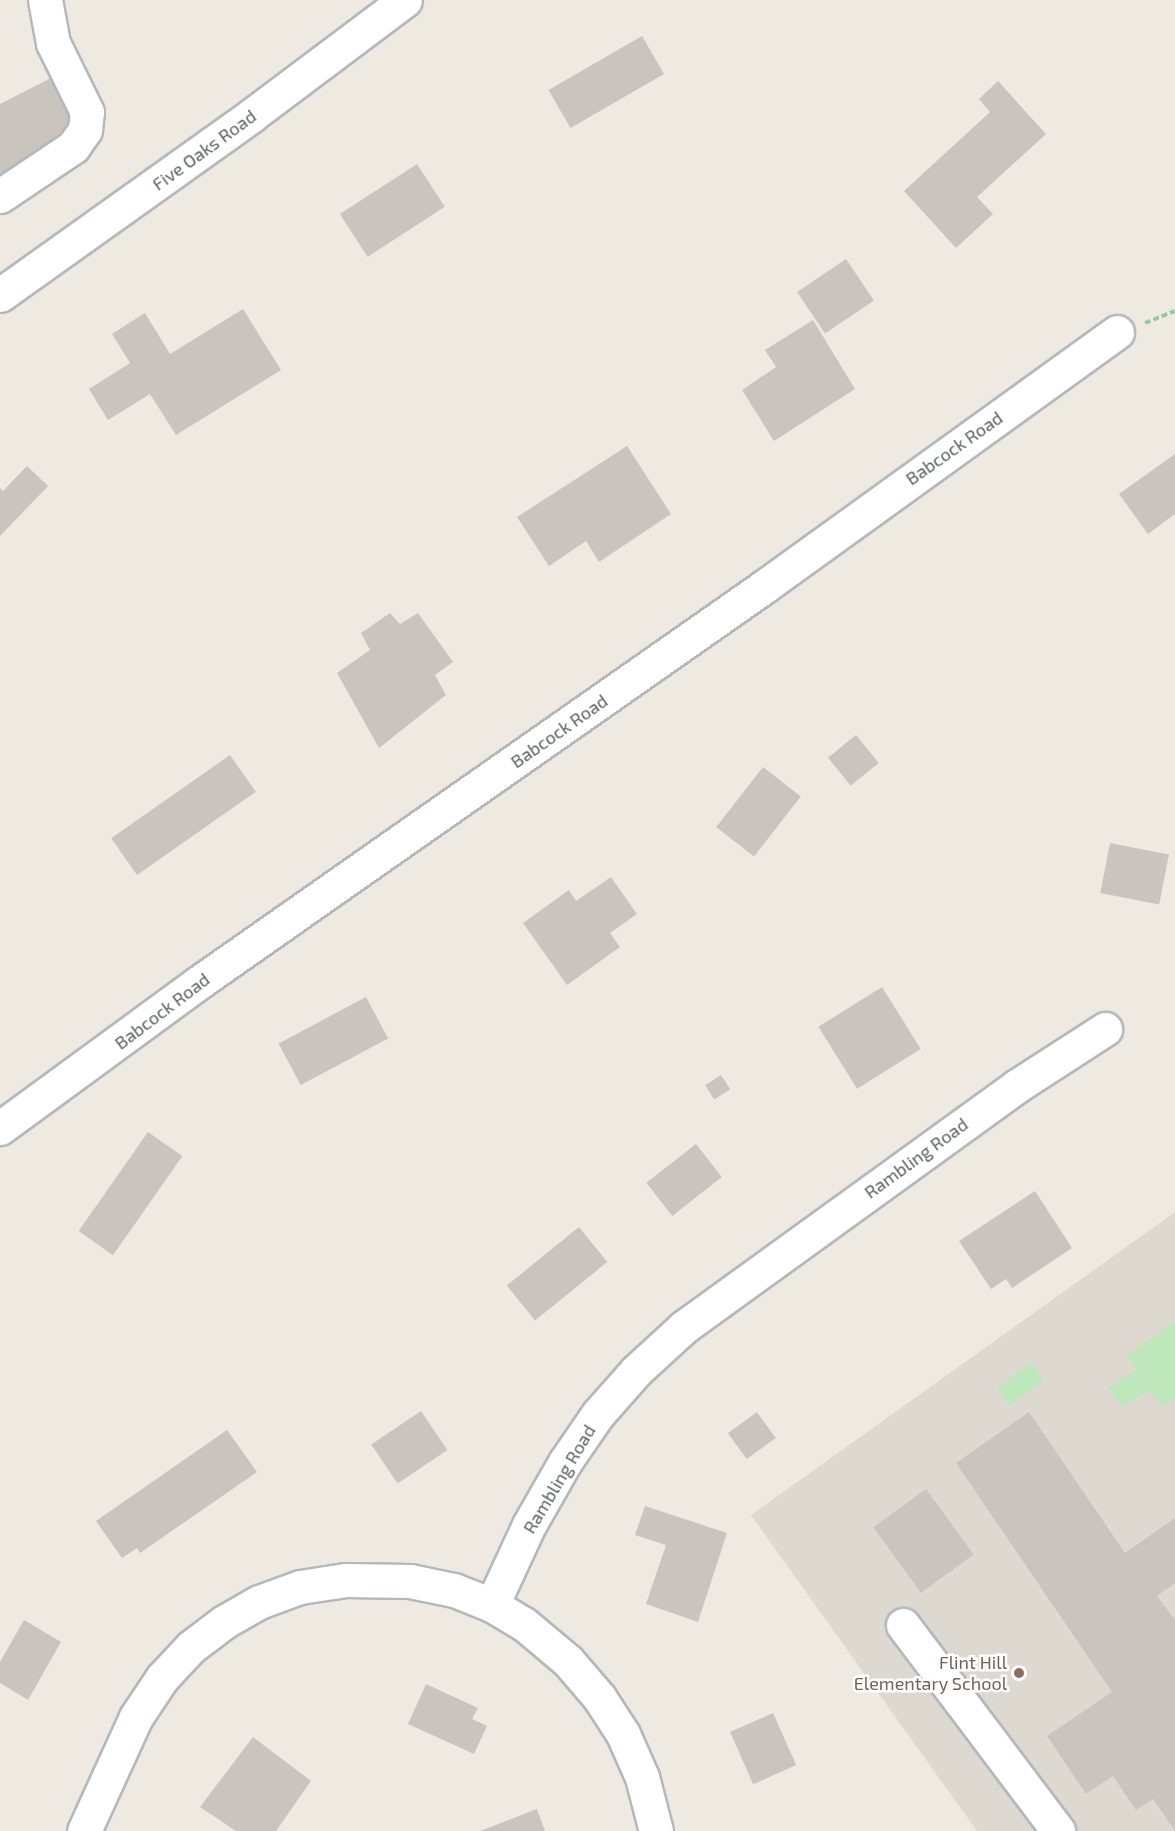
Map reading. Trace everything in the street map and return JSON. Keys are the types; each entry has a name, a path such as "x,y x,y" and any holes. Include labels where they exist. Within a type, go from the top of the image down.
{"street":[{"path":"0,196 73,147 85,130 87,112 52,43 45,0"},
{"name":"Five Oaks Road","path":"0,295 252,115 405,0"},
{"name":"Babcock Road","path":"0,1128 293,916 765,586 1117,332"},
{"name":"Rambling Road","path":"492,1605 530,1525 565,1462 598,1414 636,1371 703,1313 1017,1086 1105,1029"},
{"path":"84,1831 136,1717 162,1678 191,1647 260,1602 300,1587 346,1580 410,1581 454,1590 492,1605 524,1624 568,1660 599,1697 623,1734 642,1777 656,1831"},
{"path":"903,1625 1058,1831"}],"shaded area":[{"name":"Flint Hill Elementary School","path":"1175,1212 1175,1831 977,1831 751,1515"}],"green space":[{"path":"1175,1322 1175,1398 1162,1407 1149,1390 1122,1407 1108,1388 1136,1370 1127,1356"},
{"path":"1031,1363 1044,1381 1010,1405 997,1388"}],"building":[{"path":"642,36 664,74 570,128 548,90"},
{"path":"51,78 80,135 0,175 0,104"},
{"path":"998,81 1046,134 977,197 993,214 956,248 904,191 990,112 979,99"},
{"path":"417,164 445,207 368,257 340,214"},
{"path":"846,259 874,300 825,333 797,292"},
{"path":"243,309 281,370 176,435 150,394 108,420 89,389 130,363 112,334 145,313 170,354"},
{"path":"813,320 855,389 774,441 742,390 776,367 765,350"},
{"path":"627,446 671,514 599,562 586,541 549,566 517,517"},
{"path":"1175,454 1175,514 1148,534 1119,494"},
{"path":"27,466 48,486 0,536 0,488 3,491"},
{"path":"390,613 400,624 418,613 453,662 435,675 446,695 379,748 337,673 370,650 361,633"},
{"path":"856,735 879,763 851,786 828,758"},
{"path":"230,755 256,792 137,875 111,838"},
{"path":"763,767 801,797 754,856 716,827"},
{"path":"1110,843 1169,854 1159,905 1100,893"},
{"path":"611,877 637,914 610,933 620,947 567,985 523,923 569,890 576,901"},
{"path":"882,987 921,1049 857,1089 818,1027"},
{"path":"366,997 388,1038 301,1085 279,1043"},
{"path":"721,1075 730,1089 714,1100 705,1085"},
{"path":"148,1132 182,1156 113,1255 79,1231"},
{"path":"696,1144 722,1177 672,1216 646,1183"},
{"path":"1035,1191 1072,1248 1012,1288 1006,1279 991,1289 959,1241"},
{"path":"579,1227 607,1262 535,1320 507,1286"},
{"path":"421,1411 447,1450 398,1484 371,1445"},
{"path":"757,1412 776,1438 747,1459 728,1433"},
{"path":"1029,1412 1125,1553 1175,1518 1175,1583 1157,1596 1175,1620 1175,1831 1153,1799 1136,1810 1113,1776 1086,1794 1047,1736 1112,1692 956,1463"},
{"path":"227,1430 257,1472 140,1553 137,1548 122,1558 96,1521"},
{"path":"926,1489 974,1555 921,1593 873,1527"},
{"path":"645,1506 727,1533 698,1622 646,1604 666,1545 635,1535"},
{"path":"24,1620 61,1642 28,1700 0,1683 0,1662"},
{"path":"426,1684 478,1708 472,1719 487,1726 474,1754 408,1724"},
{"path":"773,1713 796,1765 753,1784 730,1732"},
{"path":"253,1737 311,1781 276,1831 236,1831 200,1807"},
{"path":"537,1809 545,1831 480,1831"}],"place":[{"name":"Flint Hill Elementary School","path":"1019,1673"}]}
